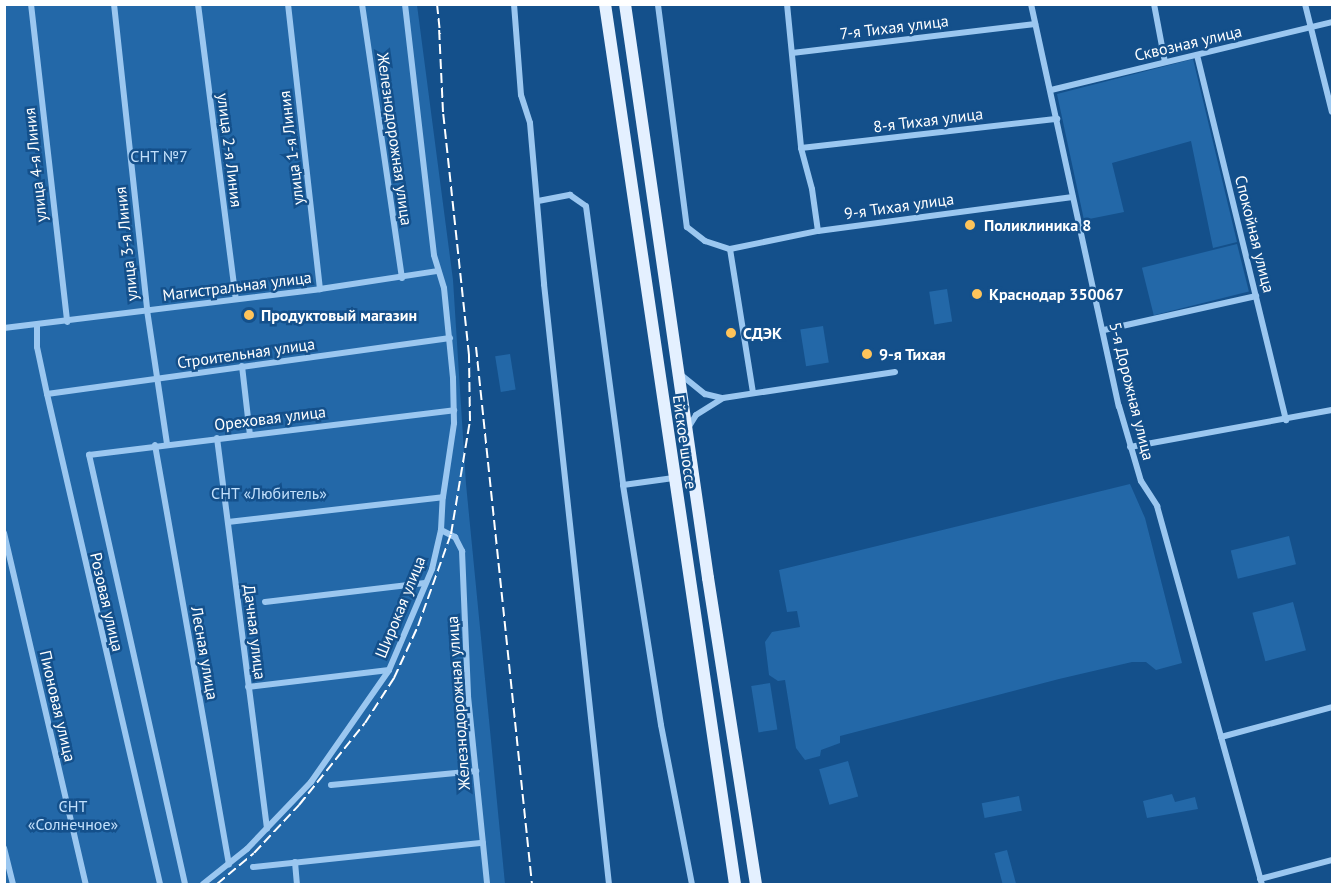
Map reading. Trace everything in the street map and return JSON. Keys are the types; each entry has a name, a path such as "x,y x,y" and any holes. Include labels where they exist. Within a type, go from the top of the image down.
{"main road":[{"name":"Ейское шоссе","path":"604,4 735,885"},
{"name":"Ейское шоссе","path":"625,4 678,373 756,885"}],"street":[{"name":"улица 4-я Линия","path":"31,4 66,322"},
{"name":"улица 3-я Линия","path":"114,4 147,310 167,444"},
{"name":"улица 2-я Линия","path":"198,4 236,299"},
{"name":"улица 1-я Линия","path":"288,4 320,289"},
{"name":"Железнодорожная улица","path":"362,4 402,278"},
{"name":"Широкая улица","path":"203,885 267,830 311,782 389,670 432,569 441,530 442,497 454,410 450,338 444,288 437,271 405,4"},
{"path":"514,4 521,95 530,123 546,296 609,885"},
{"path":"787,4 801,148 812,189 818,231"},
{"name":"5-я Дорожная улица","path":"1031,4 1131,447 1141,481 1156,506 1261,882"},
{"path":"1154,4 1165,62"},
{"path":"1305,4 1332,112"},
{"path":"658,5 687,227 705,241 730,249 753,392"},
{"name":"Сквозная улица","path":"1051,90 1332,22"},
{"name":"7-я Тихая улица","path":"792,53 1035,24"},
{"name":"Спокойная улица","path":"1197,54 1286,420"},
{"name":"8-я Тихая улица","path":"801,148 1057,119"},
{"path":"538,201 570,195 586,206 623,485 661,726 692,885"},
{"name":"9-я Тихая улица","path":"730,249 818,231 1073,197"},
{"name":"Магистральная улица","path":"4,328 320,289 437,271"},
{"path":"1104,330 1256,296"},
{"name":"Розовая улица","path":"37,325 37,347 47,394 160,885"},
{"name":"Строительная улица","path":"47,394 450,338"},
{"path":"242,366 250,435"},
{"path":"687,429 696,415 723,398 895,372"},
{"path":"678,373 705,394 723,398"},
{"name":"Ореховая улица","path":"185,885 89,454 454,410"},
{"path":"1131,447 1332,410"},
{"name":"Дачная улица","path":"218,438 267,830"},
{"name":"Лесная улица","path":"155,445 229,865"},
{"path":"623,485 674,478"},
{"path":"228,522 442,497"},
{"name":"Железнодорожная улица","path":"441,530 455,537 462,551 468,696 487,885"},
{"name":"Пионовая улица","path":"4,532 86,885"},
{"path":"264,602 425,583"},
{"path":"248,687 389,670"},
{"path":"1221,737 1332,707"},
{"path":"331,785 476,771"},
{"path":"254,867 483,843"},
{"path":"4,848 13,885"},
{"path":"1261,882 1332,860"},
{"path":"295,862 297,885"}],"green space":[{"path":"5,5 417,5 453,280 466,484 505,884 5,884"},
{"path":"1193,59 1237,242 1213,248 1191,141 1112,163 1124,212 1084,220 1057,94"},
{"path":"1237,244 1249,292 1154,315 1142,268"},
{"path":"947,289 952,322 934,324 929,292"},
{"path":"823,326 829,363 806,366 800,330"},
{"path":"510,354 516,390 501,392 495,356"},
{"path":"1130,484 1145,518 1182,663 1156,670 1146,662 1132,662 1059,679 840,736 840,743 821,750 820,756 805,760 796,748 785,680 778,681 769,675 765,642 772,632 800,627 797,611 787,612 779,570"},
{"path":"1289,536 1296,564 1238,579 1231,551"},
{"path":"1293,602 1306,650 1265,661 1252,613"},
{"path":"770,683 777,729 759,732 751,686"},
{"path":"848,761 858,797 829,805 819,769"},
{"path":"1172,794 1175,802 1195,797 1198,809 1147,818 1143,801"},
{"path":"1019,796 1022,811 985,818 982,803"},
{"path":"1007,850 1016,884 1003,884 994,853"}],"railway":[{"path":"437,4 440,34"},
{"path":"217,884 254,853 299,805 365,723 394,678 418,626 451,534 470,421 469,355 443,112 439,27"},
{"path":"476,347 532,884"}],"place":[{"name":"Поликлиника 8","path":"970,225"},
{"name":"Краснодар 350067","path":"977,294"},
{"name":"Продуктовый магазин","path":"249,315"},
{"name":"СДЭК","path":"731,333"},
{"name":"9-я Тихая","path":"867,354"}],"park label":[{"name":"СНТ №7","path":"159,156"},
{"name":"СНТ «Любитель»","path":"269,493"},
{"name":"СНТ «Солнечное»","path":"73,815"}]}
